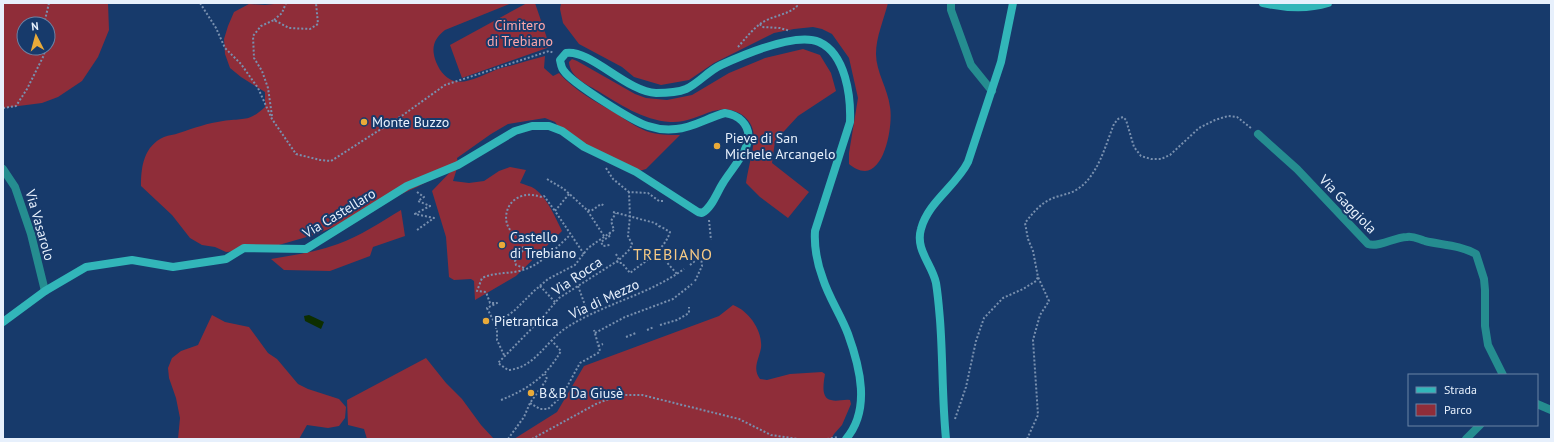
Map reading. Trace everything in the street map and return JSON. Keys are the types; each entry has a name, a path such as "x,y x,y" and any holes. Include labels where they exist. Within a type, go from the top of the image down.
{"street":[{"path":"951,3 951,10 971,65 992,91"},
{"path":"946,439 941,335 936,282 922,250 920,236 926,217 935,204 963,173 968,162 1003,55 1013,3"},
{"path":"1263,3 1289,8 1309,8 1328,3"},
{"path":"708,208 723,183 745,152 748,144 748,134 745,124 733,114 725,114 676,129 648,126 636,121 598,97 564,72 560,60 566,53 576,53 637,88 652,92 668,93 687,88 720,66 767,46 807,39 819,42 828,48 841,65 847,84 851,106 850,122 815,231 814,246 823,279 848,334 857,364 862,392 860,411 856,422 846,439"},
{"name":"Via Castellaro","path":"3,322 45,291 86,267 132,260 173,267 226,258 244,248 306,249 407,186 458,165 515,131 532,126 548,126 562,131 584,147 636,172 653,182 698,212 702,213 708,208"},
{"name":"Via Gaggiola","path":"1258,134 1297,169 1368,244 1373,246 1405,237 1415,237 1466,249 1476,254 1484,279 1485,326 1488,345 1502,374"},
{"name":"Via Vasarolo","path":"3,169 15,187 31,234 45,291"},
{"path":"1538,404 1551,410"},
{"path":"1466,439 1479,426"}],"path":[{"path":"46,16 49,3"},
{"path":"200,3 216,28 225,48 241,64 258,88 272,119 296,154 320,160 332,160 403,115 445,86 549,51 563,56"},
{"path":"272,119 268,88 262,71 254,58 253,36 261,26 274,20 282,13 286,3"},
{"path":"274,20 289,28 310,29 318,24 316,3"},
{"path":"735,50 760,24 773,17 794,10 796,6 795,3"},
{"path":"760,24 762,27 780,28 796,32 807,39"},
{"path":"3,108 16,106 27,89 44,56"},
{"path":"1027,439 1038,415 1033,340 1040,316 1048,301 1038,277 1033,251 1028,239 1025,223 1033,211 1049,200 1076,190 1088,179 1099,163 1114,124 1118,119 1123,117 1126,120 1134,147 1141,156 1151,159 1161,159 1170,155 1199,128 1215,120 1228,116 1237,117 1258,134"},
{"path":"603,156 604,165 613,179 629,192 648,193 659,201"},
{"path":"547,179 557,184 570,194 587,210 604,236"},
{"path":"407,186 424,196 418,201 430,206 415,214 434,218 417,230"},
{"path":"629,192 630,217"},
{"path":"525,269 516,265 515,261 522,254 522,239 507,226 506,212 509,206 523,195 532,194 542,197 544,196 584,254"},
{"path":"555,211 570,194"},
{"path":"587,210 591,211 601,204 606,206"},
{"path":"708,208 711,240"},
{"path":"495,324 514,311 548,279 575,265 588,248 614,230 611,221 614,212 655,223 670,232 658,251 630,273 622,263 618,263 616,254"},
{"name":"Via Rocca","path":"498,363 504,355 543,317 559,298 618,261 630,249 632,244 628,236 630,217"},
{"path":"609,233 611,235 601,242 604,246 611,246"},
{"path":"504,355 497,340 495,324 487,308 497,303 490,303 486,292 477,291 482,278 491,274 520,271 525,269 548,254 570,235"},
{"path":"658,251 677,274"},
{"path":"690,265 702,256 705,251"},
{"path":"695,281 702,266 702,256"},
{"name":"Via di Mezzo","path":"498,363 508,370 521,367 539,355 561,332 589,316 637,295 684,269"},
{"path":"954,421 966,387 976,341 984,318 1003,298 1023,289 1036,281 1038,277"},
{"path":"697,278 700,282"},
{"path":"530,403 540,409 548,409 562,396 580,364 600,351 594,332 673,299 692,284"},
{"path":"540,286 555,302"},
{"path":"578,286 589,316"},
{"path":"660,325 677,320 690,313 689,307"},
{"path":"646,330 654,328"},
{"path":"626,337 636,334"},
{"path":"501,400 518,393 545,374 560,351 552,342"},
{"path":"598,346 603,344"},
{"path":"508,439 524,417 530,403 547,379 545,374"},
{"path":"532,439 596,404 619,395 642,395 665,400 739,419 771,435 798,439"}],"green space":[{"path":"3,3 108,3 109,30 98,57 82,81 58,97 42,103 3,108"},
{"path":"283,3 512,3 445,30 436,39 433,50 435,59 444,75 450,80 459,82 545,56 544,68 553,76 559,73 579,91 635,125 646,131 654,133 680,135 646,169 636,172 562,131 555,122 545,118 508,124 457,158 458,165 453,181 469,183 484,181 499,171 510,167 526,170 520,183 530,186 540,193 551,208 562,231 516,276 475,300 474,281 471,279 454,280 449,277 446,237 432,191 456,166 366,213 317,234 265,249 226,252 215,247 202,245 190,238 172,215 141,186 145,157 152,146 164,137 212,123 250,117 265,107 265,92 241,77 230,68 225,54 224,39 234,12 249,4 265,5"},
{"name":"Cimitero di Trebiano","path":"527,3 535,3 550,47 462,78 450,45"},
{"path":"561,3 888,3 876,48 878,67 889,100 891,114 889,134 883,155 872,169 865,171 857,169 849,164 849,153 858,98 849,58 832,34 822,29 813,27 774,33 714,63 689,80 661,85 634,77 622,67 579,44 563,23 560,9"},
{"path":"803,49 820,55 831,73 836,91 798,116 775,141 772,163 809,192 788,218 760,197 746,183 754,138 753,130 750,124 741,114 735,111 721,110 713,111 692,119 676,122 660,121 650,118 623,106 579,80 572,72 569,62 572,59 577,61 635,94 646,98 667,100 692,95 729,73 765,58"},
{"path":"401,210 405,236 373,247 370,256 330,271 284,270 271,259 297,255 330,247 346,241"},
{"path":"733,305 744,312 754,322 760,335 761,348 756,371 760,379 767,380 790,374 822,372 825,374 824,393 828,399 836,401 850,400 851,404 842,425 831,439 514,439 557,412 584,366 719,316"},
{"path":"212,315 225,322 249,327 268,353 277,359 298,384 308,389 339,399 346,407 345,418 339,426 328,428 307,425 299,439 178,439 180,418 176,398 169,378 168,368 172,358 181,351 198,345"},
{"path":"426,358 446,383 462,399 481,425 494,439 367,439 364,429 348,425 347,400"}],"shaded area":[{"path":"309,315 324,322 321,329 305,321 304,316"}],"place":[{"name":"Monte Buzzo","path":"364,122"},
{"name":"Pieve di San Michele Arcangelo","path":"717,146"},
{"name":"Castello di Trebiano","path":"502,245"},
{"name":"Pietrantica","path":"486,321"},
{"name":"B&B Da Giusè","path":"531,393"}],"district":[{"name":"TREBIANO","path":"673,254"}]}
